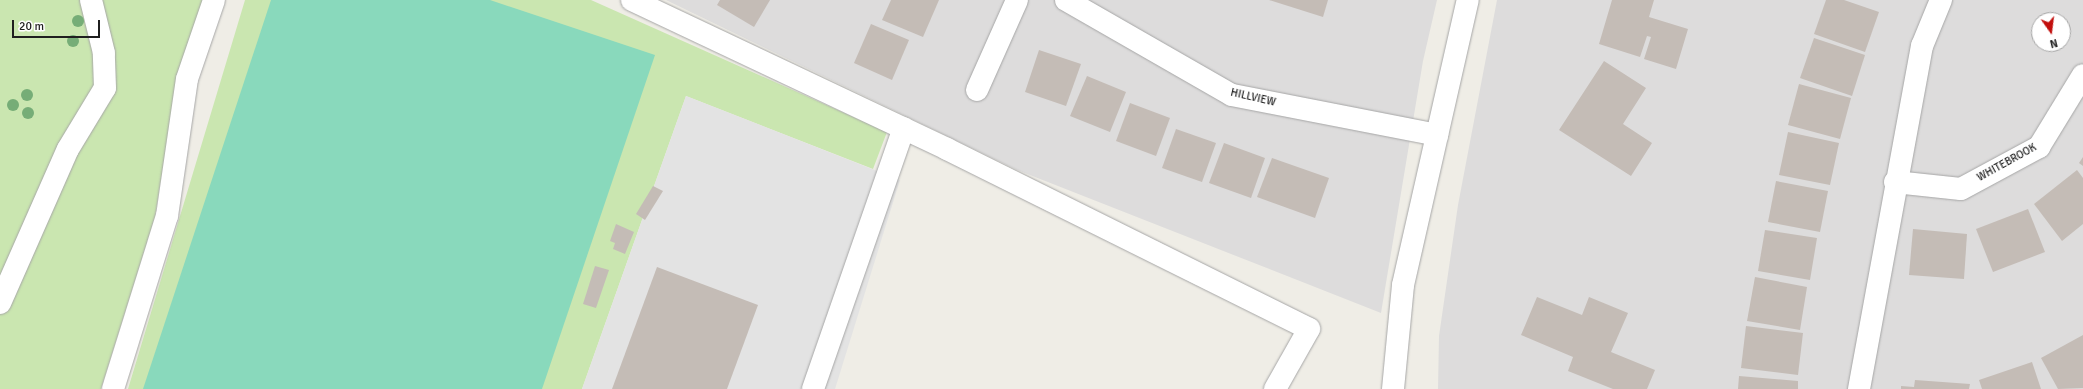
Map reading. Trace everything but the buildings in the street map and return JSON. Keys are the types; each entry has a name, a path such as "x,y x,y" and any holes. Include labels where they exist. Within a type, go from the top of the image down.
{"street":[{"path":"0,303 68,149 105,88 104,53 91,0"},
{"path":"113,389 167,216 187,78 214,0"},
{"path":"632,0 904,128 1309,329 1274,389"},
{"path":"977,90 1017,0"},
{"name":"HILLVIEW","path":"1066,0 1232,95 1437,135"},
{"path":"1393,389 1403,285 1468,0"},
{"path":"1858,389 1895,182 1922,46 1941,0"},
{"name":"WHITEBROOK","path":"1895,182 1961,188 2039,147 2083,75"},
{"path":"813,389 904,128"}],"shaded area":[{"path":"666,0 1437,0 1423,61 1381,313 1015,169"},
{"path":"1497,0 2083,0 2083,389 1438,389 1439,336 1458,205"},
{"path":"686,96 900,180 835,389 582,389"}],"green space":[{"path":"0,0 205,0 176,87 155,217 101,389 0,389"},
{"path":"245,0 591,0 887,132 873,169 686,96 582,389 128,389"},
{"path":"271,0 490,0 655,55 542,389 143,389"}]}
